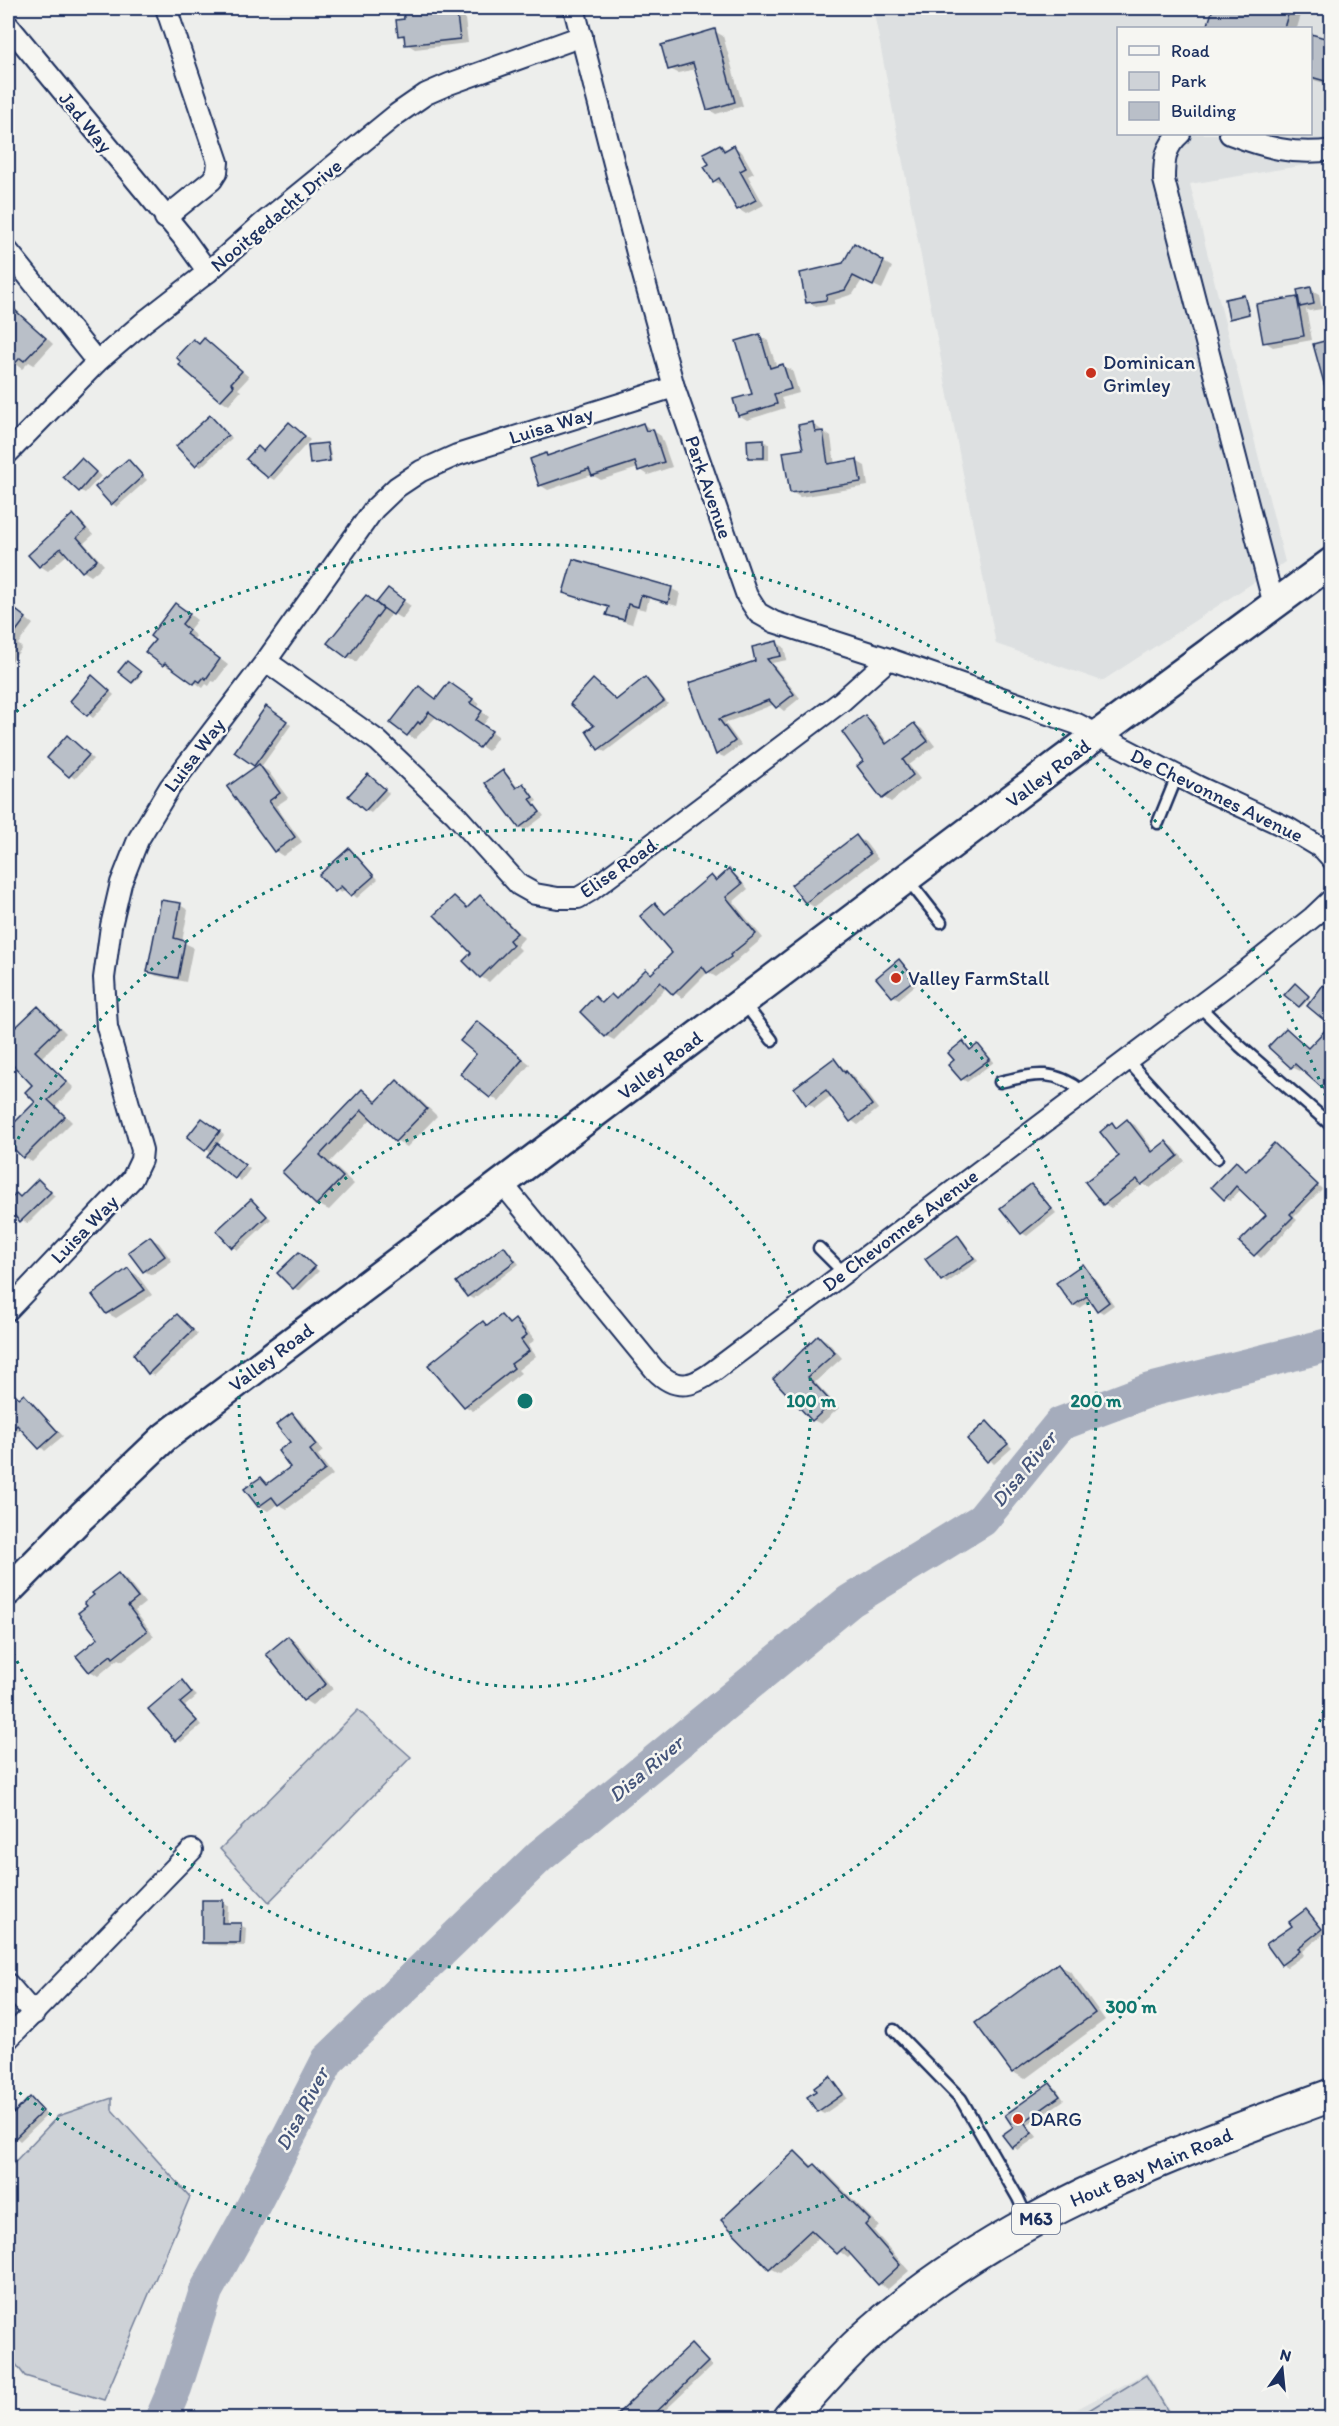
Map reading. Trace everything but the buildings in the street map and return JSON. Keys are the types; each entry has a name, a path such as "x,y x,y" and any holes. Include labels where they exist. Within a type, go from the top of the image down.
{"main road":[{"name":"Hout Bay Main Road","path":"789,2418 859,2342 893,2313 964,2262 1029,2223 1168,2156 1332,2095"}],"street":[{"path":"165,218 212,180 217,172 218,162 166,8"},
{"name":"Park Avenue","path":"574,8 674,387 753,608 774,622 1077,724 1099,735"},
{"name":"Jad Way","path":"8,25 208,272"},
{"name":"Nooitgedacht Drive","path":"8,453 97,362 398,114 426,94 582,36"},
{"path":"1179,135 1171,141 1164,159 1164,180 1274,605"},
{"path":"1233,135 1263,147 1299,153 1332,150"},
{"path":"8,250 97,362"},
{"name":"Luisa Way","path":"8,1310 132,1179 137,1169 142,1150 107,1028 104,978 111,926 121,883 138,840 156,807 266,661 374,509 397,487 421,471 457,455 674,387"},
{"name":"Valley Road","path":"8,1591 165,1437 1332,562"},
{"name":"Elise Road","path":"266,661 378,741 455,814 519,885 535,894 569,899 578,898 590,891 669,832 842,701 888,659"},
{"name":"De Chevonnes Avenue","path":"1099,735 1177,776 1288,828 1329,852"},
{"name":"De Chevonnes Avenue","path":"502,1183 664,1380 676,1384 692,1384 710,1374 1128,1060 1313,917 1332,899"},
{"path":"8,2039 192,1850"},
{"path":"8,1984 34,2014"}],"lane":[{"path":"1158,823 1177,776"},
{"path":"907,880 941,922"},
{"path":"743,1003 772,1040"},
{"path":"1199,1006 1240,1046 1332,1126"},
{"path":"1128,1060 1217,1158"},
{"path":"1000,1082 1035,1075 1052,1075 1073,1084 1083,1092"},
{"path":"819,1248 844,1273"},
{"path":"894,2030 961,2099 1018,2198 1029,2223"}],"shaded area":[{"name":"Dominican Grimley","path":"873,8 1331,8 1331,161 1190,184 1285,562 1102,681 996,644"},
{"path":"1147,2372 1174,2418 1060,2418"}],"green space":[{"path":"358,1710 411,1757 269,1902 220,1849"},
{"path":"112,2098 112,2110 190,2197 104,2400 25,2376 8,2354 8,2169 58,2116"},
{"path":"1146,2375 1172,2418 1076,2418"}],"waterway":[{"name":"Disa River","path":"162,2418 175,2388 206,2291 251,2210 328,2060 540,1856 850,1601 982,1520 1060,1424 1150,1390 1332,1344"}],"place":[{"name":"Dominican Grimley","path":"1091,373"},
{"name":"Valley FarmStall","path":"896,978"},
{"name":"DARG","path":"1018,2119"}]}
